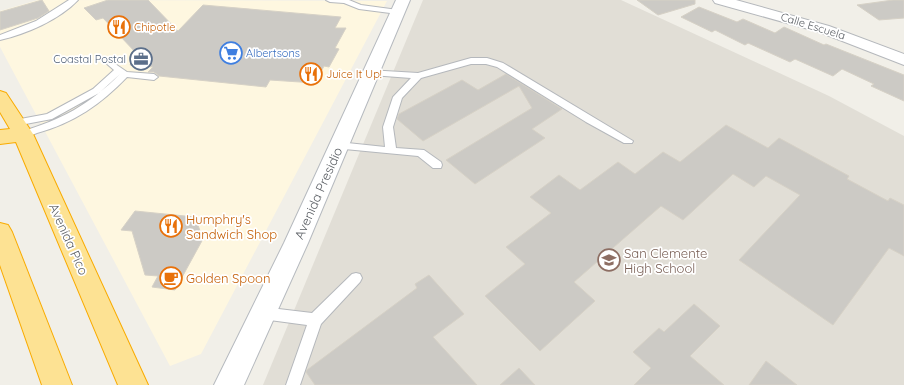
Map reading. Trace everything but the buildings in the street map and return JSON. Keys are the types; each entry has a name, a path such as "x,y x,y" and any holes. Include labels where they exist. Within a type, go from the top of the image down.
{"highway":[{"name":"Avenida Pico","path":"0,97 13,131 133,385"},
{"path":"0,232 57,385"}],"street":[{"name":"Calle Escuela","path":"720,0 824,29 904,60"},
{"name":"Avenida Presidio","path":"229,385 400,6"}],"lane":[{"path":"0,38 23,31 47,20 74,0"},
{"path":"330,0 345,1 359,7 400,6"},
{"path":"371,72 418,76 471,61 487,61 500,65 589,120 628,141"},
{"path":"111,64 122,72 154,77"},
{"path":"13,131 54,126 89,108 122,72"},
{"path":"13,131 49,117 96,91 122,72"},
{"path":"391,150 388,127 398,97 418,76"},
{"path":"338,146 420,154 437,165"},
{"path":"293,385 315,320 356,278"},
{"path":"262,313 315,320"}],"shaded area":[{"path":"38,0 387,1 201,354 170,366 0,47 0,11"},
{"name":"San Clemente High School","path":"423,0 621,0 829,96 904,136 904,385 263,385"}],"place":[{"name":"Chipotle","path":"119,27"},
{"name":"Albertsons","path":"231,53"},
{"name":"Coastal Postal","path":"141,59"},
{"name":"Juice It Up!","path":"311,74"},
{"name":"Humphry's Sandwich Shop","path":"171,226"},
{"name":"San Clemente High School","path":"609,260"},
{"name":"Golden Spoon","path":"171,278"}]}
